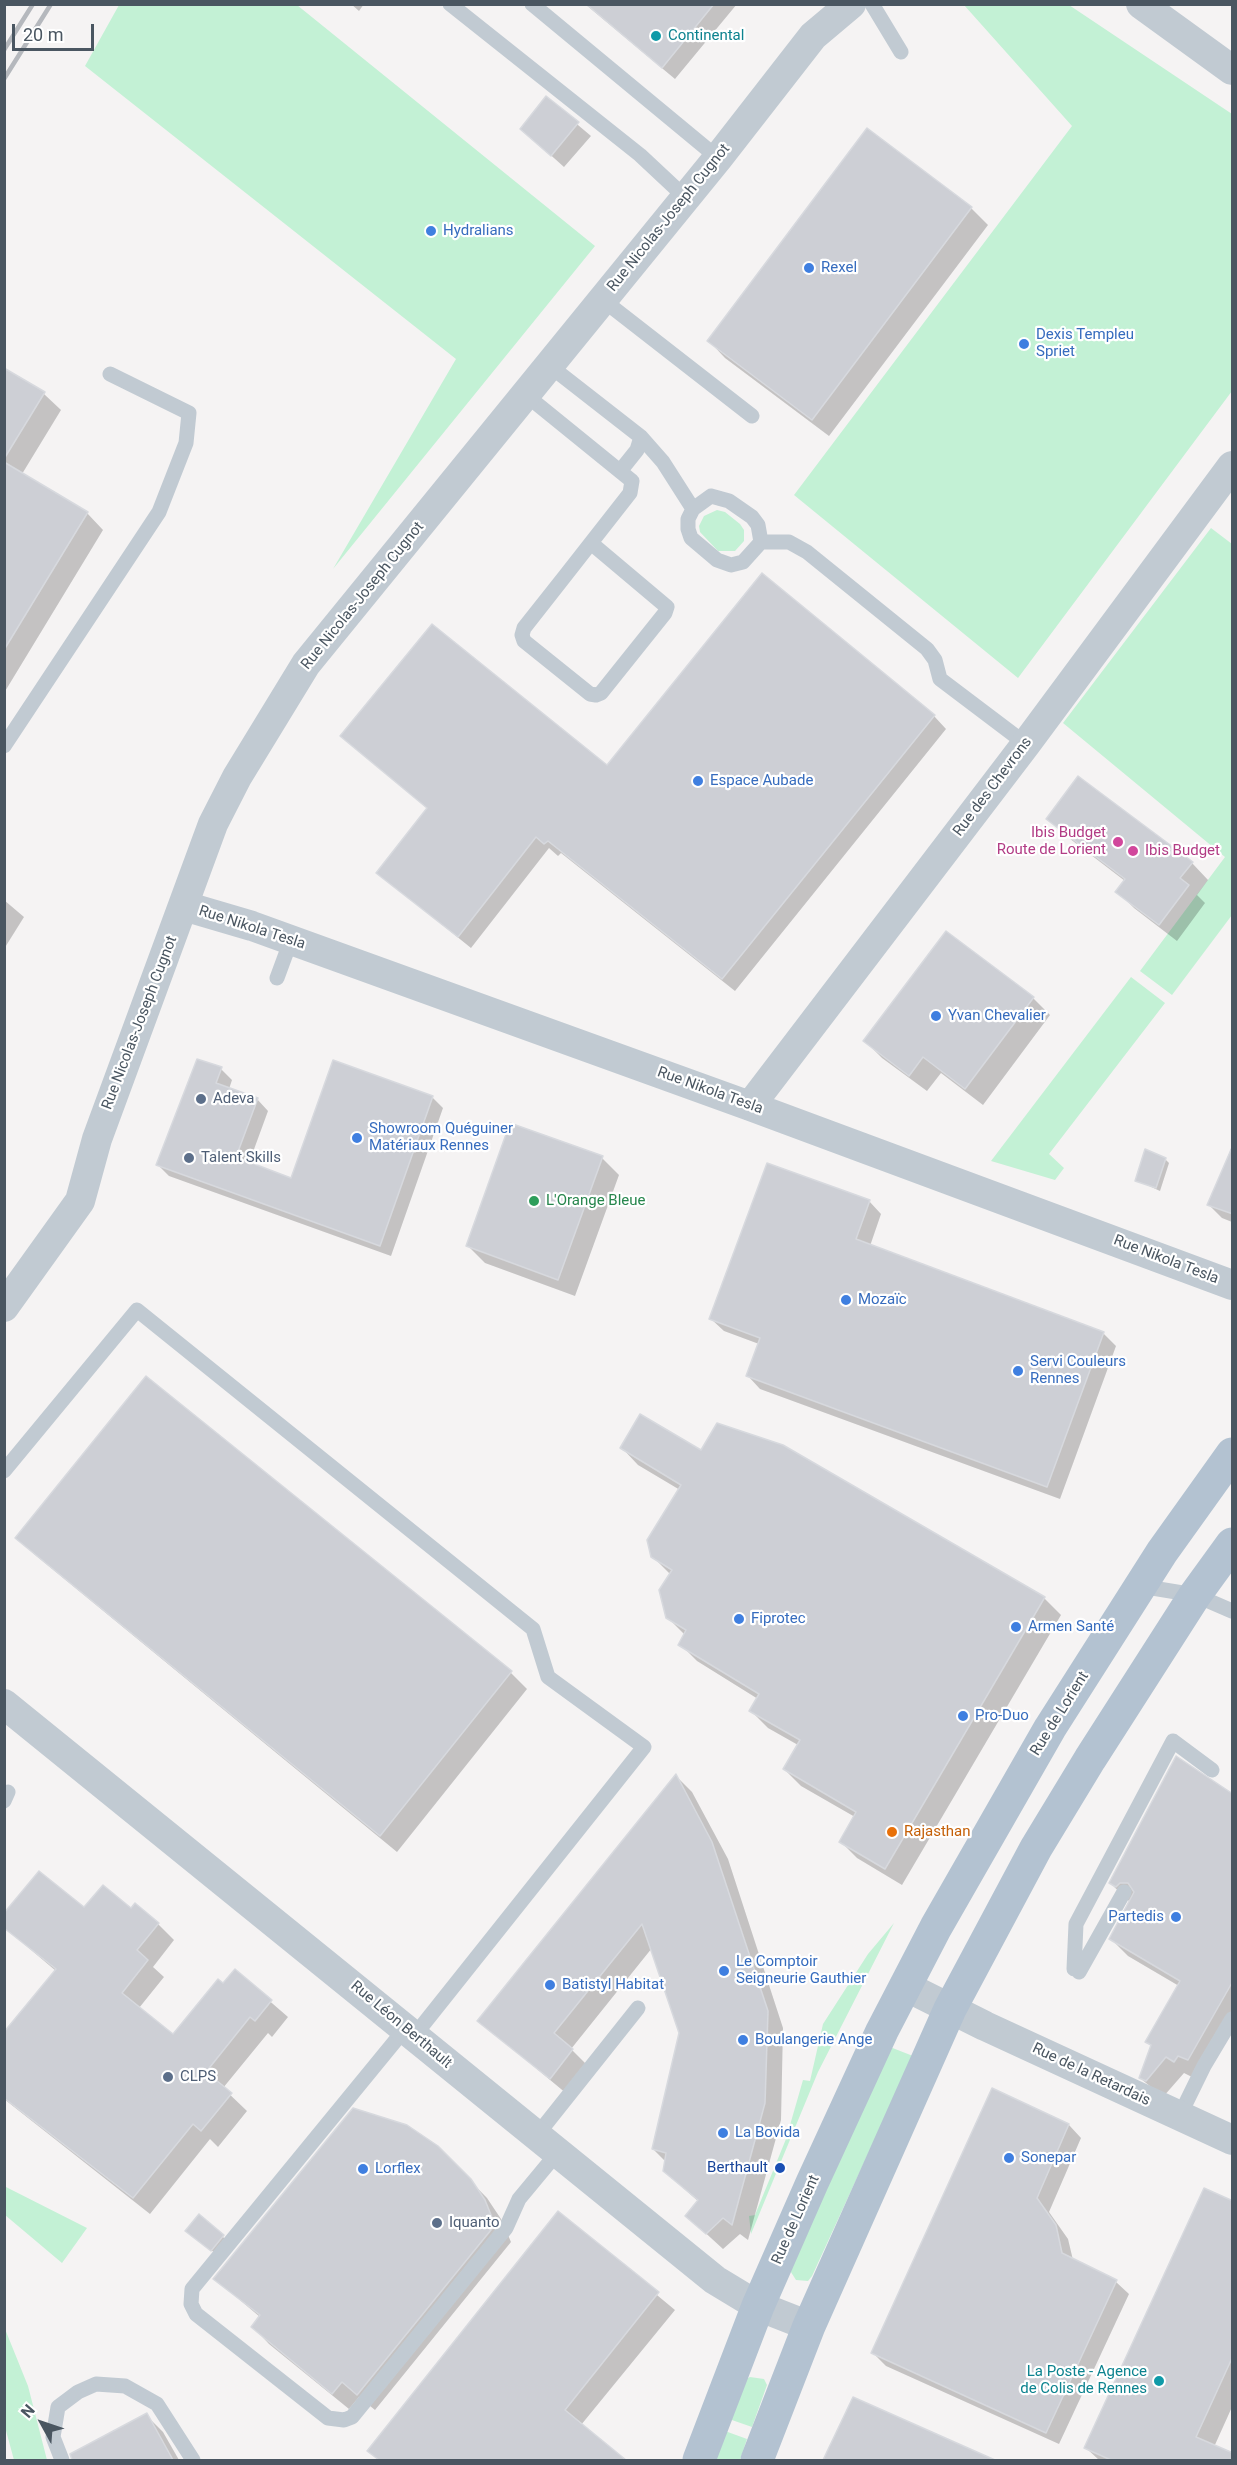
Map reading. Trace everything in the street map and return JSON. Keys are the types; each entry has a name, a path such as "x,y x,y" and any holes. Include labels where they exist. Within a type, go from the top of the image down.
{"main road":[{"name":"Rue de Lorient","path":"699,2460 758,2306 846,2108 905,1986 988,1833 1050,1728 1140,1586 1233,1454"},
{"path":"757,2460 809,2326 950,2009 1042,1838 1195,1595 1233,1544"}],"street":[{"name":"Rue Nicolas-Joseph Cugnot","path":"4,1307 80,1201 97,1139 213,824 237,777 306,664 686,198 813,36 851,4"},
{"path":"1141,4 1233,70"},
{"name":"Rue des Chevrons","path":"750,1106 1026,744 1233,466"},
{"name":"Rue Nikola Tesla","path":"184,906 291,940 750,1106 1233,1285"},
{"name":"Rue Léon Berthault","path":"4,1704 715,2280 758,2306 809,2326"},
{"path":"905,1986 950,2009"},
{"name":"Rue de la Retardais","path":"950,2009 1233,2140"}],"lane":[{"path":"450,4 640,155 686,198"},
{"path":"532,4 718,158"},
{"path":"872,4 900,52"},
{"path":"603,300 752,416"},
{"path":"550,366 641,437 663,462 693,509"},
{"path":"4,746 159,512 186,443 189,413 110,374"},
{"path":"526,396 632,481 633,488 524,628 522,635 524,641 596,695 602,693 666,613 667,607 591,543"},
{"path":"621,470 637,450 641,437"},
{"path":"711,496 721,497 752,517 761,532 760,542 743,562 731,565 717,560 691,538 687,529 688,519 693,509 711,496"},
{"path":"760,542 789,542 807,552 927,649 934,660 940,679 1026,744"},
{"path":"277,978 291,940"},
{"path":"4,1471 137,1310 533,1629 548,1677 644,1747 409,2032 192,2289 191,2304 196,2314 328,2418 344,2420 352,2417 506,2228 548,2144 638,2008"},
{"path":"1140,1586 1195,1595 1233,1611"},
{"path":"1124,1892 1076,1970 1076,1923 1173,1741 1212,1770"},
{"path":"1180,2115 1204,2066 1233,2019"},
{"path":"62,2460 53,2437 58,2407 78,2392 96,2384 125,2386 157,2404 193,2460"}],"green space":[{"path":"119,5 297,5 595,246 333,569 456,359 85,66"},
{"path":"964,5 1069,5 1232,114 1232,391 1018,678 794,495 1072,126"},
{"path":"717,510 725,512 744,530 744,541 735,551 718,551 700,532 699,526 704,516"},
{"path":"1211,528 1232,544 1232,915 1172,995 1140,971 1225,857 1063,723"},
{"path":"1131,977 1165,1003 1049,1154 1064,1168 1055,1180 991,1161"},
{"path":"894,1923 818,2072 751,2234 749,2216 755,2215 786,2139 803,2080 810,2081 823,2024 868,1954"},
{"path":"890,2047 913,2056 812,2276 808,2281 796,2280 789,2269"},
{"path":"4,2186 87,2228 62,2263 5,2215"},
{"path":"5,2329 28,2386 47,2460 14,2460 5,2427"},
{"path":"750,2377 764,2379 767,2385 752,2427 729,2419 746,2379"},
{"path":"725,2431 747,2439 740,2460 715,2460"}],"building":[{"name":"Continental","path":"586,4 714,4 662,68"},
{"path":"546,96 579,122 551,156 520,129"},
{"path":"867,128 972,207 812,420 707,341"},
{"path":"4,368 45,392 4,459"},
{"path":"4,462 88,512 4,650"},
{"path":"762,573 935,715 722,979 548,841 544,844 536,837 458,937 376,873 427,808 340,736 432,624 607,765"},
{"name":"Ibis Budget","path":"1078,776 1193,862 1180,878 1189,885 1159,925 1115,892 1125,879 1046,819"},
{"path":"946,931 1034,997 965,1089 923,1057 909,1076 863,1041"},
{"path":"197,1059 222,1067 216,1083 258,1098 236,1157 291,1178 333,1060 433,1096 380,1246 156,1165"},
{"name":"L'Orange Bleue","path":"510,1123 603,1156 558,1280 466,1246"},
{"path":"1233,1145 1233,1214 1207,1205"},
{"path":"1145,1149 1166,1158 1156,1188 1135,1181"},
{"path":"767,1163 870,1200 856,1239 1104,1332 1047,1487 746,1376 760,1338 709,1319"},
{"path":"146,1376 512,1671 380,1836 15,1538"},
{"path":"640,1414 701,1450 717,1423 783,1445 1045,1597 885,1869 839,1842 856,1812 783,1769 800,1740 749,1711 759,1694 678,1645 686,1630 666,1618 659,1590 672,1570 651,1557 647,1540 681,1485 620,1448"},
{"name":"Partedis","path":"1176,1756 1233,1794 1233,1981 1188,2060 1178,2056 1174,2062 1166,2057 1146,2081 1139,2078 1151,2045 1145,2042 1180,1981 1109,1939 1134,1892 1128,1883 1120,1883 1116,1887 1109,1883"},
{"path":"676,1774 712,1842 768,2011 765,2103 732,2225 723,2218 706,2234 685,2216 698,2200 663,2171 666,2153 652,2149 679,2033 642,1924 554,2033 573,2049 550,2079 477,2021"},
{"path":"39,1871 84,1907 103,1885 131,1908 135,1903 159,1923 137,1950 148,1960 122,1993 173,2034 218,1979 223,1983 235,1969 272,2000 255,2021 250,2017 206,2072 232,2093 201,2131 193,2124 133,2198 4,2098 4,2032 56,1969 4,1928 4,1913"},
{"path":"992,2088 1069,2124 1037,2198 1056,2225 1062,2253 1117,2280 1046,2433 871,2353"},
{"path":"353,2108 407,2125 438,2146 471,2179 485,2200 495,2225 357,2395 342,2382 332,2394 251,2327 260,2315 213,2279"},
{"name":"La Poste - Agence de Colis de Rennes","path":"1204,2188 1233,2201 1233,2356 1196,2437 1233,2453 1233,2460 1111,2460 1084,2448"},
{"path":"558,2211 659,2292 565,2410 626,2460 379,2460 367,2451"},
{"path":"199,2214 224,2235 211,2251 185,2231"},
{"path":"853,2397 995,2460 823,2460"},
{"path":"147,2413 173,2460 72,2460 70,2454"}],"railway":[{"path":"4,50 33,4"},
{"path":"4,79 51,4"}],"place":[{"name":"Continental","path":"656,36"},
{"name":"Hydralians","path":"431,231"},
{"name":"Rexel","path":"809,268"},
{"name":"Dexis Templeu Spriet","path":"1024,344"},
{"name":"Espace Aubade","path":"698,781"},
{"name":"Ibis Budget Route de Lorient","path":"1118,842"},
{"name":"Ibis Budget","path":"1133,851"},
{"name":"Yvan Chevalier","path":"936,1016"},
{"name":"Adeva","path":"201,1099"},
{"name":"Showroom Quéguiner Matériaux Rennes","path":"357,1138"},
{"name":"Talent Skills","path":"189,1158"},
{"name":"L'Orange Bleue","path":"534,1201"},
{"name":"Mozaïc","path":"846,1300"},
{"name":"Servi Couleurs Rennes","path":"1018,1371"},
{"name":"Fiprotec","path":"739,1619"},
{"name":"Armen Santé","path":"1016,1627"},
{"name":"Pro-Duo","path":"963,1716"},
{"name":"Rajasthan","path":"892,1832"},
{"name":"Partedis","path":"1176,1917"},
{"name":"Le Comptoir Seigneurie Gauthier","path":"724,1971"},
{"name":"Batistyl Habitat","path":"550,1985"},
{"name":"Boulangerie Ange","path":"743,2040"},
{"name":"CLPS","path":"168,2077"},
{"name":"La Bovida","path":"723,2133"},
{"name":"Sonepar","path":"1009,2158"},
{"name":"Berthault","path":"780,2168"},
{"name":"Lorflex","path":"363,2169"},
{"name":"Iquanto","path":"437,2223"},
{"name":"La Poste - Agence de Colis de Rennes","path":"1159,2381"}]}
